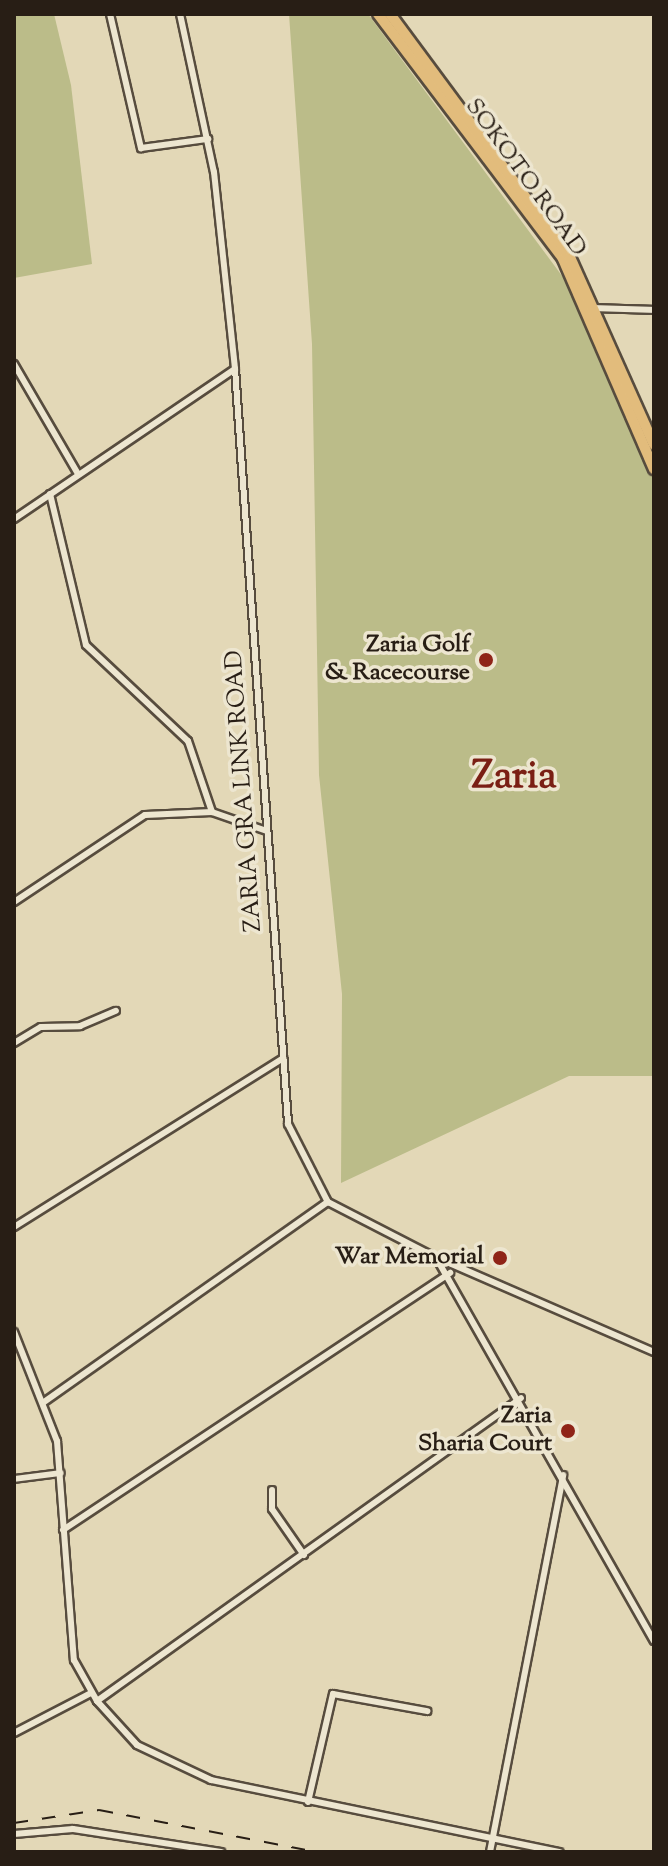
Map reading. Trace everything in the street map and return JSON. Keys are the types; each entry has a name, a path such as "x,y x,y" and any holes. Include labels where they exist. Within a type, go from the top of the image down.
{"main road":[{"name":"SOKOTO ROAD","path":"378,14 563,259 654,469"},
{"name":"SOKOTO ROAD","path":"390,14 570,257 654,445"}],"street":[{"path":"110,14 141,148 208,139"},
{"name":"ZARIA GRA LINK ROAD","path":"180,14 208,139 235,369 288,1124 328,1202"},
{"path":"595,308 654,310"},
{"path":"14,364 78,474"},
{"path":"14,519 235,369"},
{"path":"50,494 86,645 188,741 212,812"},
{"path":"14,902 145,815 212,812 267,831"},
{"path":"14,1043 32,1030 80,1026 116,1011"},
{"path":"14,1227 283,1058"},
{"path":"44,1402 328,1202 433,1256 654,1352"},
{"path":"433,1256 450,1273 654,1641"},
{"path":"63,1530 450,1273"},
{"path":"14,1332 44,1402 61,1473 70,1639 91,1693 137,1745 177,1768 308,1802 560,1852"},
{"path":"97,1701 521,1398"},
{"path":"14,1479 61,1473"},
{"path":"490,1852 563,1475"},
{"path":"272,1490 270,1505 304,1555"},
{"path":"14,1733 91,1693"},
{"path":"308,1802 333,1694 427,1711"},
{"path":"14,1834 73,1829 221,1852"}],"green space":[{"path":"14,14 54,14 71,85 92,264 14,278"},
{"name":"Zaria Golf & Racecourse","path":"289,14 368,14 571,288 654,481 654,1076 569,1076 341,1183 342,994 319,775 312,344"}],"railway":[{"path":"14,1823 99,1810 318,1852"}],"place":[{"name":"Zaria Golf & Racecourse","path":"486,660"},
{"name":"War Memorial","path":"500,1258"},
{"name":"Zaria Sharia Court","path":"568,1431"}],"district":[{"name":"Zaria","path":"514,778"}]}
